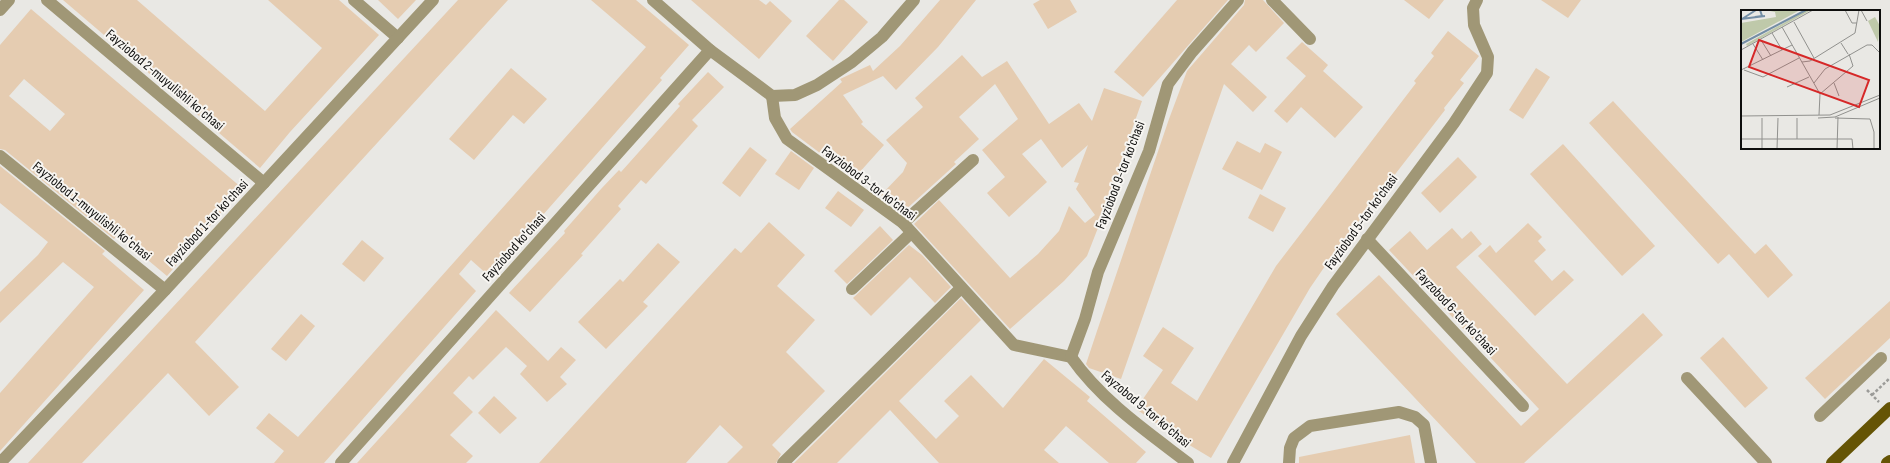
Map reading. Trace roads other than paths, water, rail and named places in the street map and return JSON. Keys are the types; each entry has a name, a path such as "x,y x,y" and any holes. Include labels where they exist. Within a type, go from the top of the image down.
{"main road":[{"path":"1832,463 1890,408"},
{"path":"1887,463 1890,460"}],"street":[{"path":"0,10 9,0"},
{"name":"Fayziobod 2-muyulishli koʻchasi","path":"47,0 264,183"},
{"path":"354,0 398,38"},
{"name":"Fayziobod 1-tor ko'chasi","path":"0,463 165,290 433,0"},
{"path":"653,0 710,50 772,96 795,95 818,85 852,62 882,38 914,0"},
{"name":"Fayziobod 9-tor ko'chasi","path":"1071,357 1098,272 1149,151 1168,84 1192,52 1238,0"},
{"path":"1272,0 1310,39"},
{"name":"Fayziobod 5-tor ko'chasi","path":"1233,463 1301,336 1333,286 1454,123 1488,73 1488,57 1474,25 1473,8 1477,0"},
{"name":"Fayziobod ko'chasi","path":"341,463 710,50"},
{"name":"Fayziobod 3-tor ko'chasi","path":"772,96 775,118 787,139 902,223 1014,345 1071,357"},
{"name":"Fayziobod 1-muyulishli koʻchasi","path":"0,156 165,290"},
{"path":"902,223 973,160"},
{"path":"852,290 911,233"},
{"name":"Fayzobod 6-tor ko'chasi","path":"1367,239 1523,406"},
{"path":"783,463 961,288"},
{"name":"Fayzobod 9-tor ko'chasi","path":"1071,357 1086,378 1115,406 1188,463"},
{"path":"1820,416 1881,358"},
{"path":"1687,378 1766,463"},
{"path":"1289,463 1290,448 1294,438 1310,426 1399,412 1415,417 1424,425 1431,463"}]}
